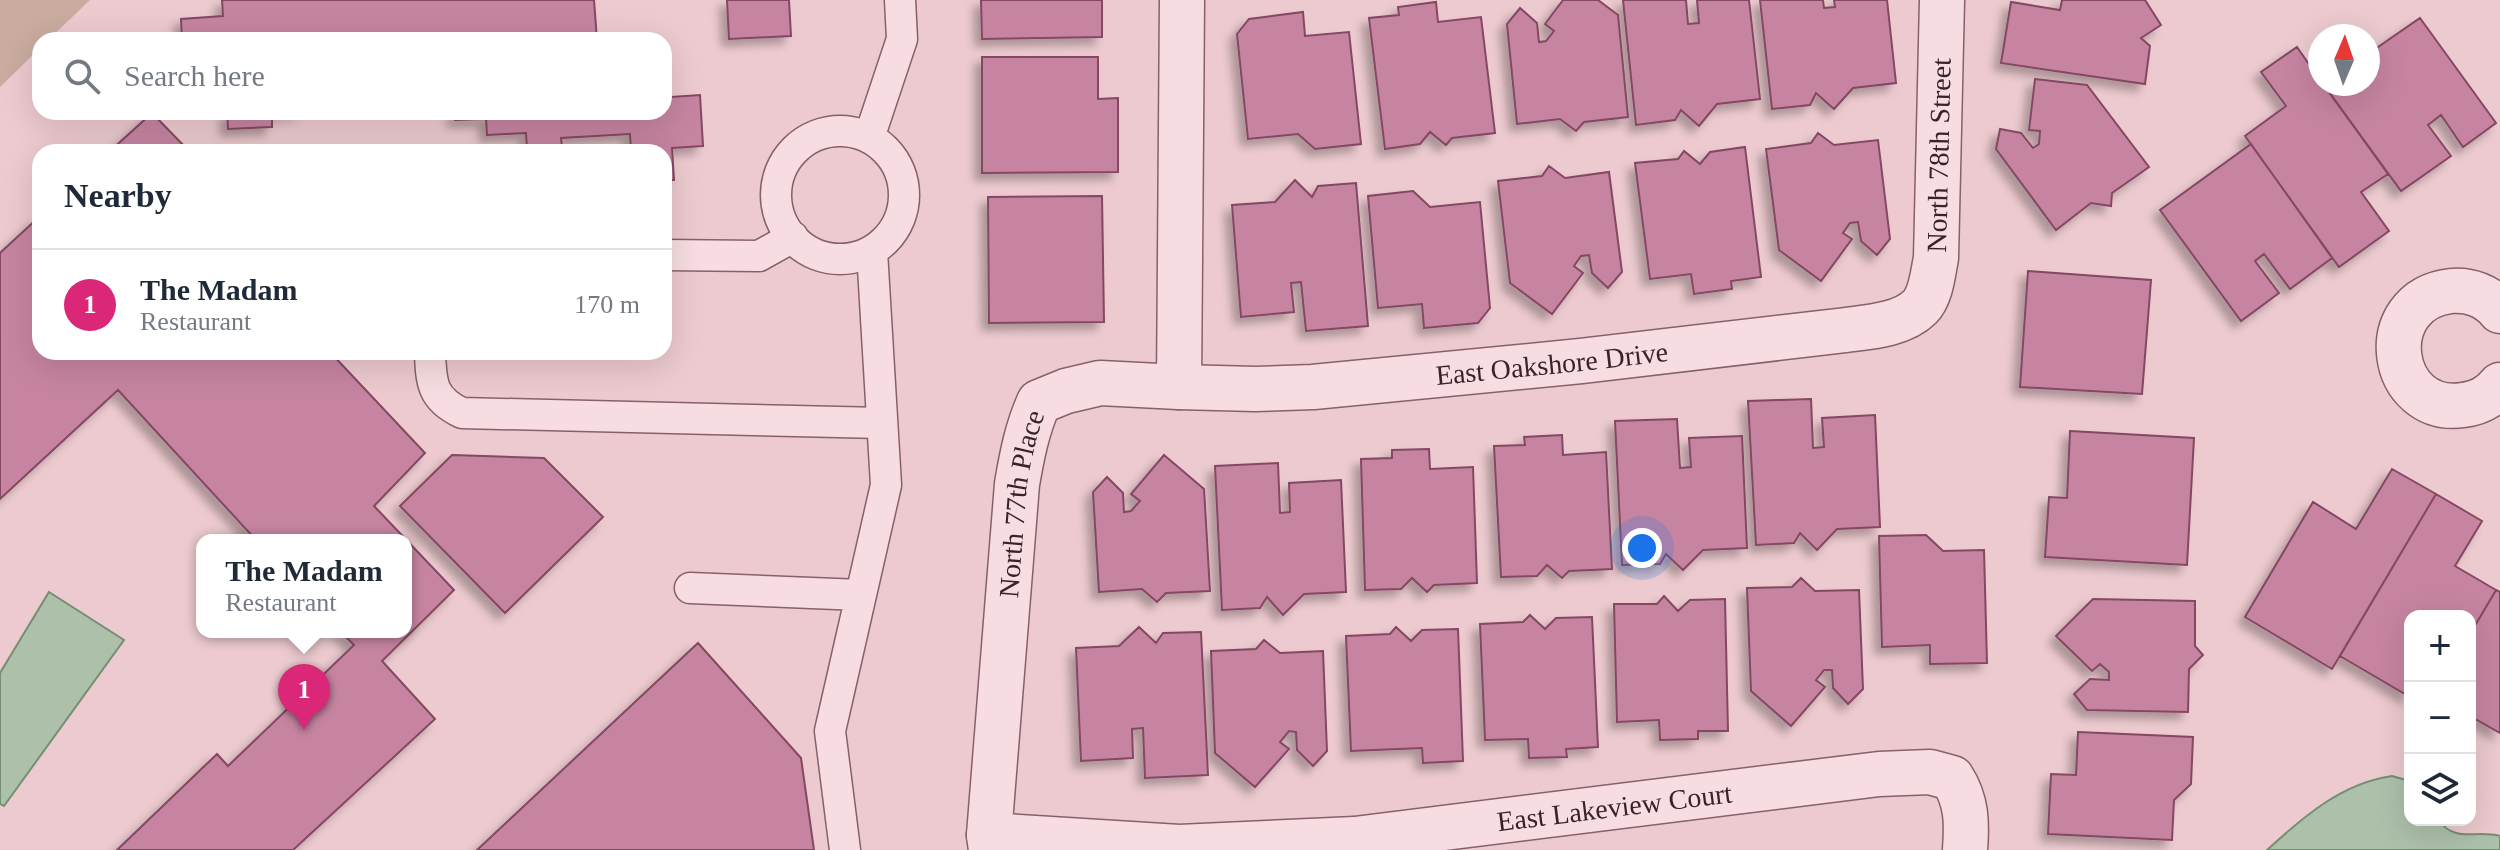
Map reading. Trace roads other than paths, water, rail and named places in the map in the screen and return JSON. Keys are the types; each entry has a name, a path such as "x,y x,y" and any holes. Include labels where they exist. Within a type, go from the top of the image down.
{"street":[{"path":"1179,387 1182,0"},
{"name":"North 78th Street","path":"1921,307 1936,258 1942,0"},
{"path":"2494,405 2435,403 2406,379 2399,362 2398,344 2401,326 2411,310 2425,299 2442,292 2460,290 2478,294 2500,311"},
{"name":"East Oakshore Drive","path":"1179,387 1313,387 1581,361 1873,326 1901,318 1921,307"},
{"name":"North 77th Place","path":"990,843 1017,484 1029,424 1039,402 1066,391 1100,383 1179,387"},
{"name":"East Lakeview Court","path":"990,843 1179,847 1355,839 1879,774 1930,772 1952,778 1964,804 1967,826 1965,850"}],"lane":[{"path":"869,138 902,39 900,0"},
{"path":"843,130 869,138 881,145 895,161 903,180 904,200 899,220 888,238 872,251 852,258 830,258 809,251 793,237 781,220 776,198 779,177 787,158 803,142 822,133 843,130"},
{"path":"672,255 759,256 793,237"},
{"path":"845,850 830,731 886,485 872,251"},
{"path":"431,360 434,390 446,405 462,413 882,423"},
{"path":"690,588 861,595"}],"place":[{"name":"The Madam","path":"304,730"}]}
